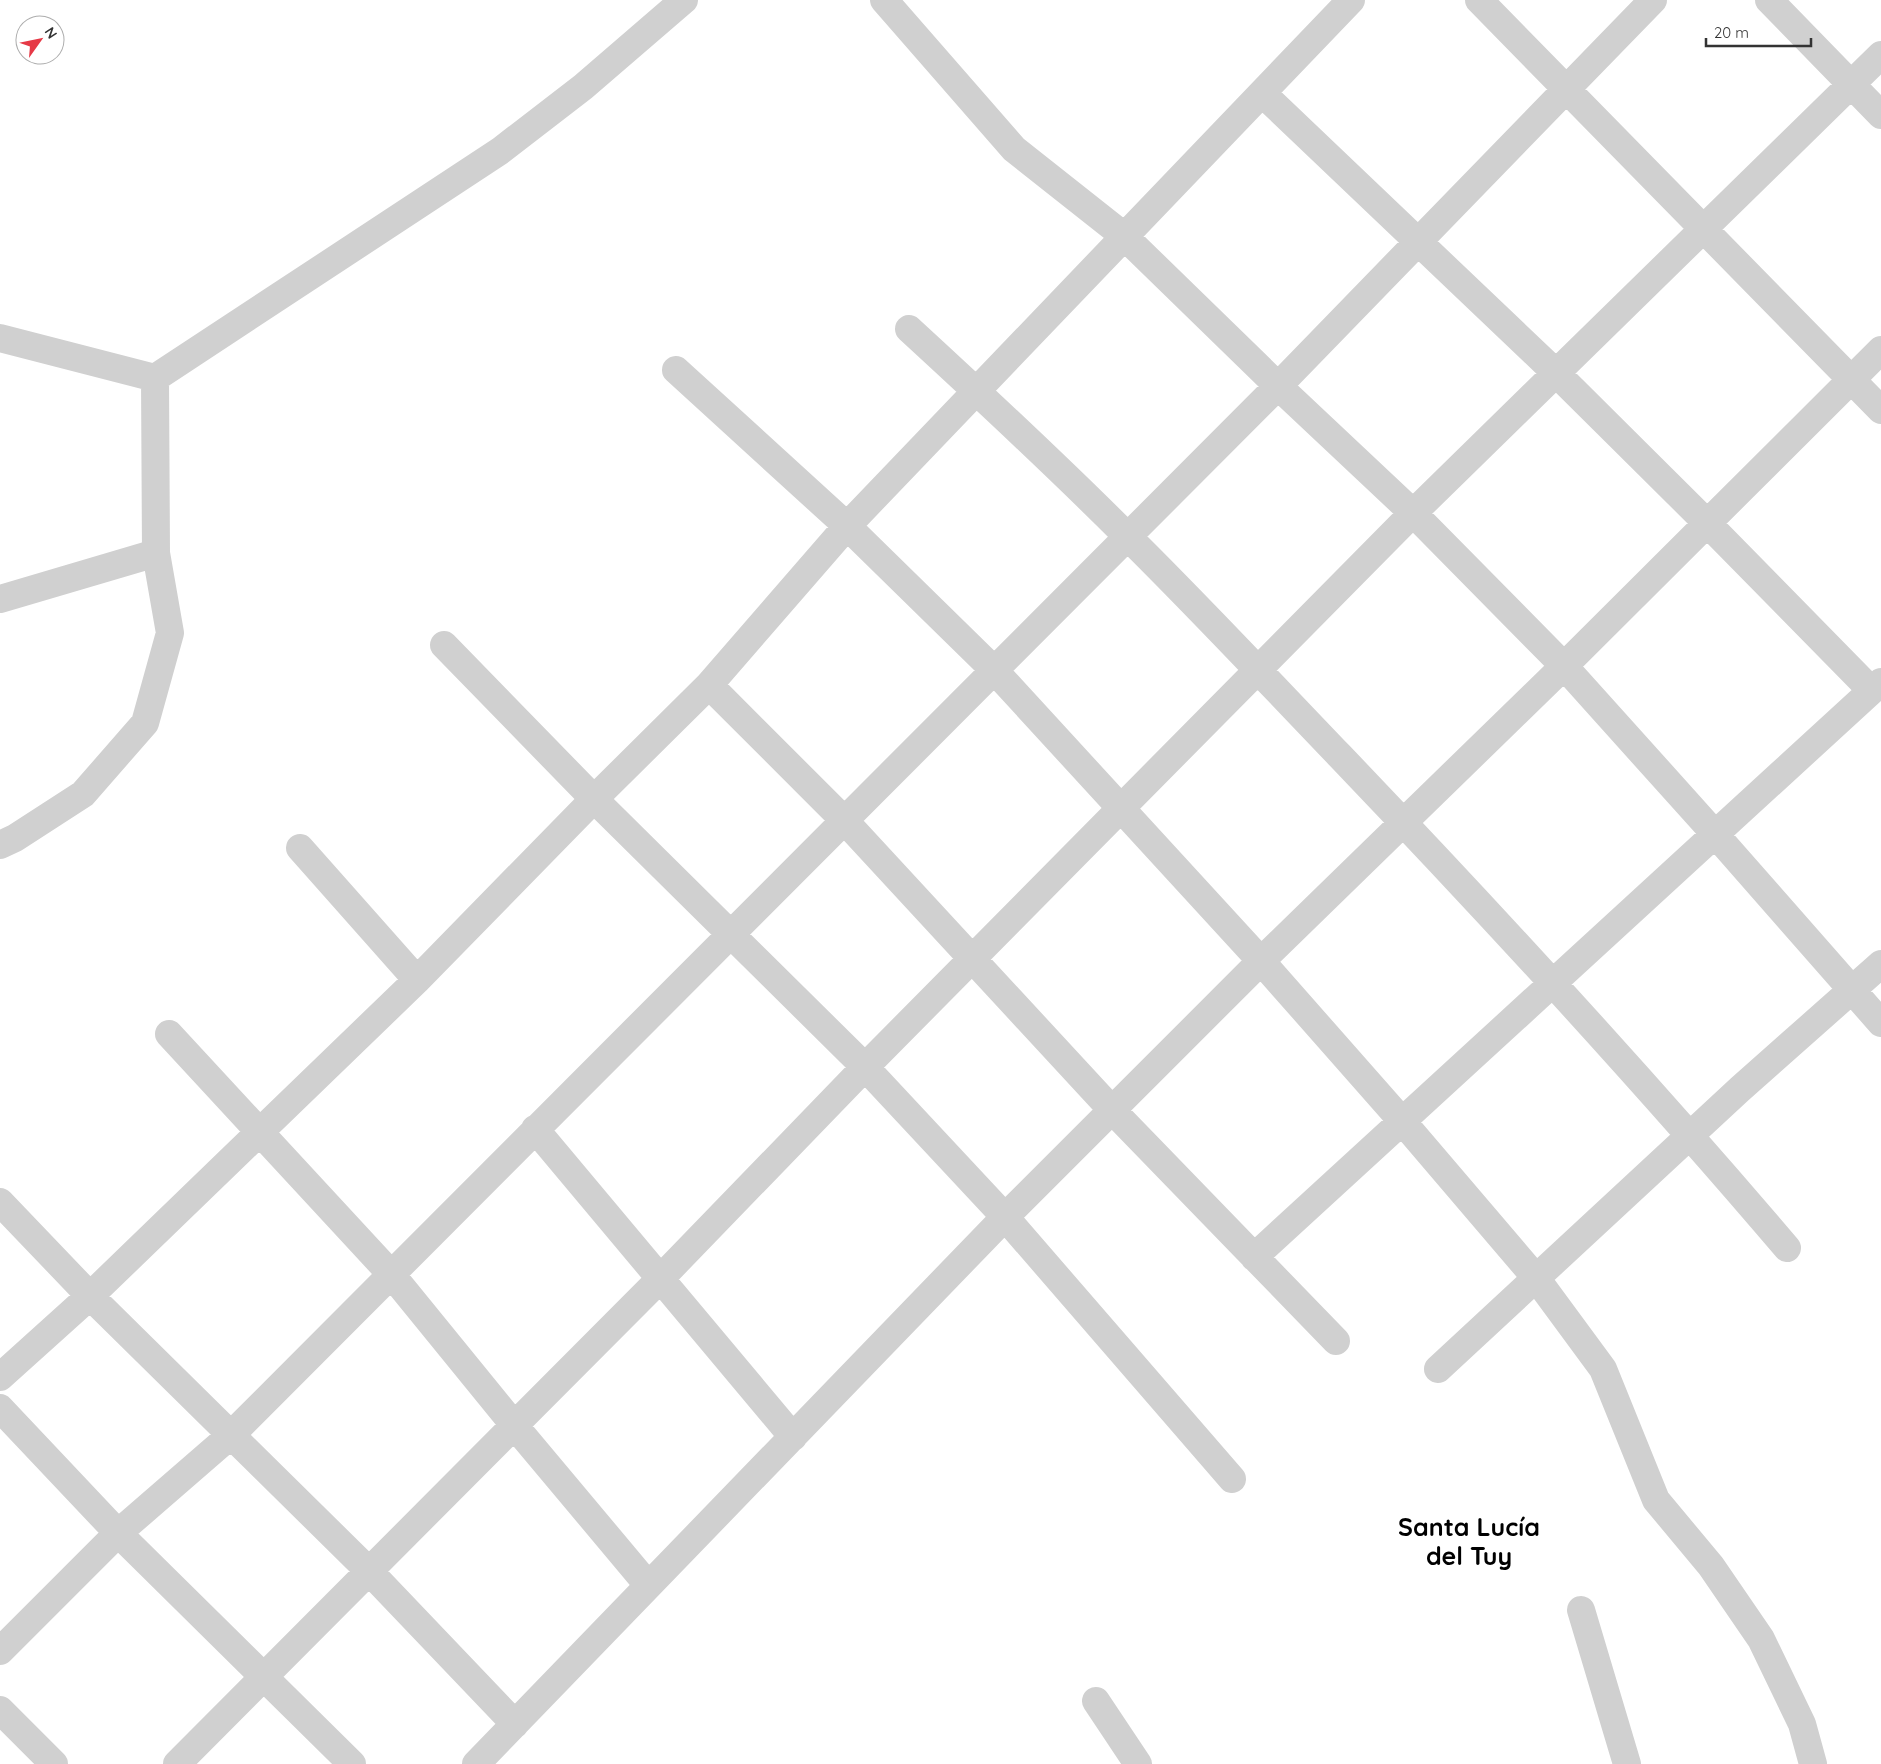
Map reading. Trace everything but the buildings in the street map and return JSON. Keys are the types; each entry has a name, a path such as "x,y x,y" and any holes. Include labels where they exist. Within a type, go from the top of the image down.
{"street":[{"path":"0,338 156,378 500,151 584,88 684,0"},
{"path":"884,0 1014,149 1124,236 1278,386 1413,513 1564,666 1881,1023"},
{"path":"0,1377 90,1296 417,980 594,799 710,685 847,526 1351,0"},
{"path":"1479,0 1702,230 1881,410"},
{"path":"0,1650 118,1533 231,1434 1278,386 1653,0"},
{"path":"1769,0 1881,115"},
{"path":"177,1764 368,1570 660,1279 865,1068 1413,513 1881,55"},
{"path":"1254,1257 1876,686 1707,523 1556,372 1262,93"},
{"path":"908,329 1128,536 1258,670 1403,822 1552,983 1691,1135 1787,1248"},
{"path":"476,1764 1005,1217 1261,961 1564,666 1881,350"},
{"path":"676,370 847,526 994,670 1261,961 1402,1121 1536,1278 1603,1369 1656,1500 1711,1566 1761,1639 1802,1724 1813,1764"},
{"path":"0,844 15,838 83,794 145,723 170,633 156,553 156,378"},
{"path":"0,599 156,553"},
{"path":"444,645 594,799 865,1068 1005,1217 1232,1479"},
{"path":"710,685 844,820 1112,1110 1336,1341"},
{"path":"300,848 417,980"},
{"path":"1438,1369 1691,1135 1881,964"},
{"path":"169,1034 391,1274 514,1426 648,1585"},
{"path":"535,1129 793,1437"},
{"path":"0,1202 90,1296 368,1570 515,1724"},
{"path":"0,1408 118,1533 352,1764"},
{"path":"1581,1610 1627,1764"},
{"path":"1096,1701 1138,1764"},
{"path":"0,1710 54,1764"}],"district":[{"name":"Santa Lucía del Tuy","path":"1469,1540"}]}
